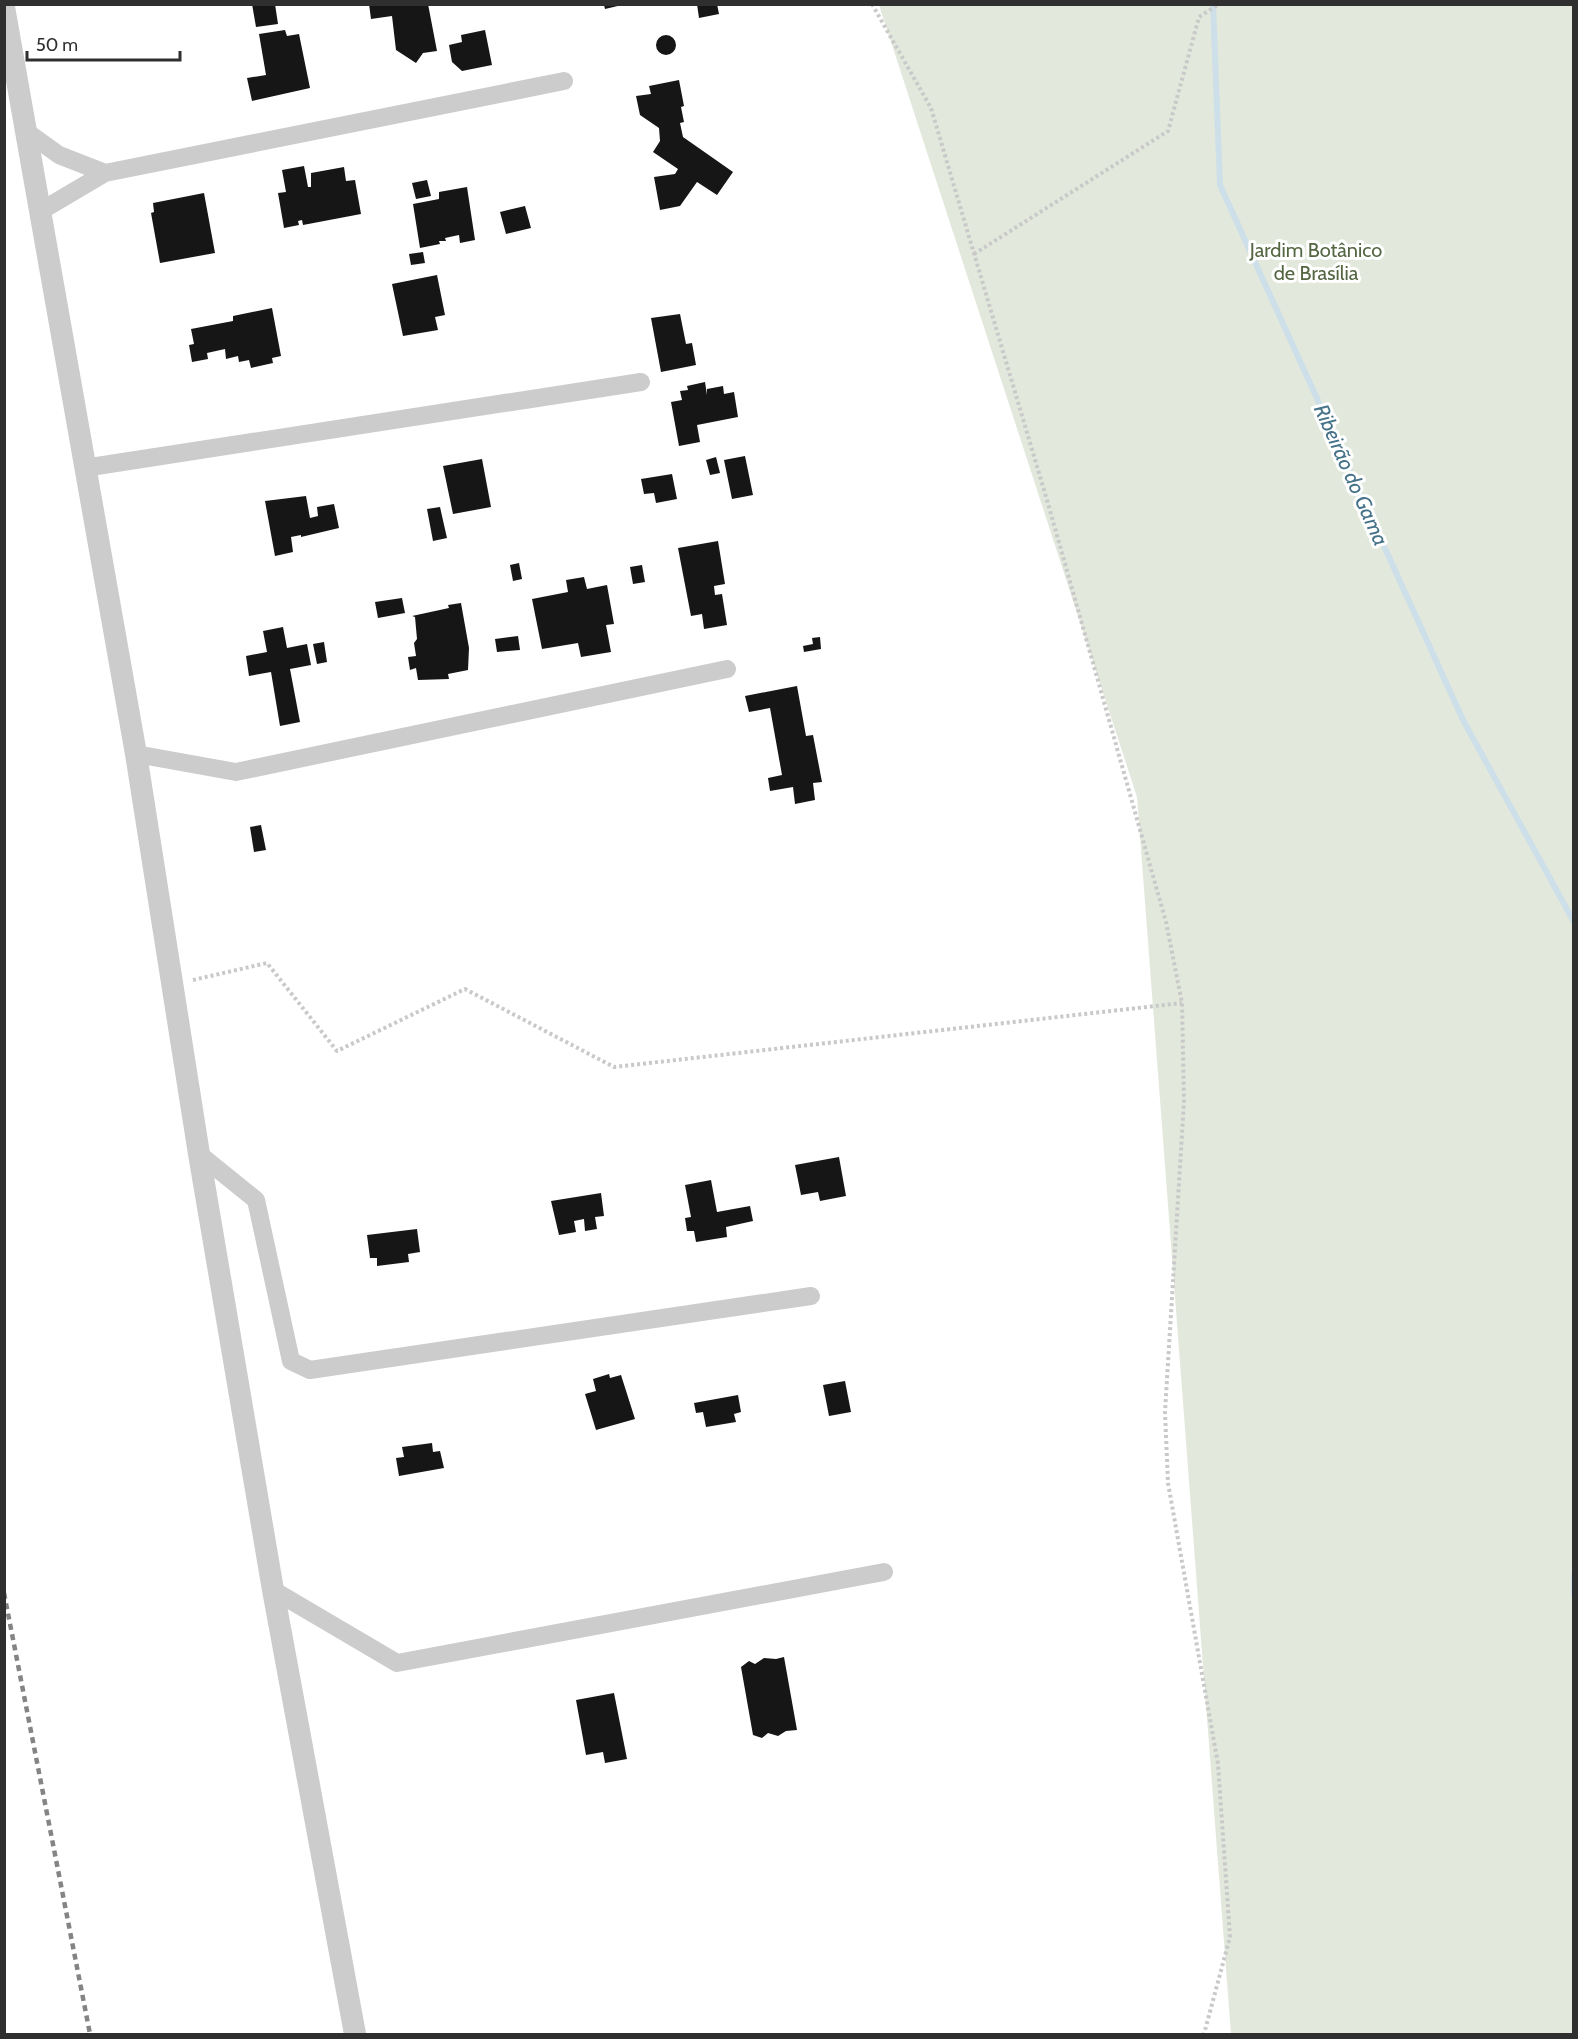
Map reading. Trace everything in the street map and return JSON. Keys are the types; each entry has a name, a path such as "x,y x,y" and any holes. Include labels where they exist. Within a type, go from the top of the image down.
{"street":[{"path":"4,7 136,754 199,1154 273,1590 356,2034"},
{"path":"39,212 105,173 564,81"},
{"path":"27,132 59,155 105,173"},
{"path":"84,468 641,382"},
{"path":"136,754 236,772 728,669"},
{"path":"199,1154 255,1200 291,1361 310,1371 811,1296"},
{"path":"273,1590 397,1663 884,1572"}],"path":[{"path":"872,4 932,108 1049,507 1163,911 1182,1003 1184,1101 1165,1412 1168,1483 1218,1764 1230,1937 1204,2034"},
{"path":"975,254 1168,131 1199,17 1219,4"},
{"path":"172,985 267,963 337,1051 465,989 614,1067 1182,1003"}],"green space":[{"name":"Jardim Botânico de Brasília","path":"879,5 1573,5 1573,2034 1231,2034 1137,797"}],"building":[{"path":"252,4 275,4 278,24 256,27"},
{"path":"369,4 428,4 437,51 423,53 416,63 396,50 392,16 371,19"},
{"path":"697,4 717,4 719,14 699,18"},
{"path":"604,5 622,5 605,9"},
{"path":"285,30 287,36 299,34 310,88 252,101 247,78 266,75 259,34"},
{"path":"485,30 492,65 462,71 452,62 449,45 462,42 461,35"},
{"path":"666,35 673,38 676,45 673,52 666,55 659,52 656,45 659,38"},
{"path":"679,80 684,106 681,107 684,122 680,123 683,137 733,172 717,195 697,182 680,206 660,210 654,177 675,174 678,169 653,152 660,141 659,128 640,115 636,96 651,94 649,86"},
{"path":"304,166 308,187 311,187 311,173 344,167 346,181 355,180 361,214 303,225 302,220 298,221 299,225 284,228 278,193 286,192 282,170"},
{"path":"427,180 431,196 416,199 412,183"},
{"path":"467,187 475,240 460,243 459,235 445,238 446,241 439,241 440,244 420,248 413,204 439,199 439,192"},
{"path":"204,193 215,253 160,263 151,213 154,212 153,203"},
{"path":"525,206 531,228 506,234 500,212"},
{"path":"423,252 425,263 411,265 409,254"},
{"path":"437,275 445,315 435,317 438,330 403,336 392,284"},
{"path":"272,308 281,356 272,358 273,363 251,368 249,360 239,362 238,356 226,359 225,349 207,353 208,359 192,362 189,345 194,344 191,329 233,321 233,316"},
{"path":"680,314 686,344 692,343 696,365 661,372 651,318"},
{"path":"705,382 707,395 707,389 723,386 724,394 734,392 738,417 697,425 700,442 679,446 671,402 682,400 680,391 688,390 687,386"},
{"path":"745,456 753,495 732,499 724,460"},
{"path":"716,457 720,473 710,475 706,460"},
{"path":"482,459 491,507 453,514 443,466"},
{"path":"672,474 677,499 656,503 654,493 644,494 641,479"},
{"path":"306,496 310,518 318,516 317,507 334,504 339,528 301,537 301,535 291,537 293,552 275,556 265,501"},
{"path":"440,507 447,538 433,541 427,509"},
{"path":"718,541 725,584 714,586 715,595 722,594 727,625 704,629 702,614 691,616 678,548"},
{"path":"519,563 522,579 513,581 510,565"},
{"path":"642,565 645,582 633,584 630,567"},
{"path":"584,577 587,589 607,585 614,624 606,625 611,652 581,657 578,643 542,649 532,599 568,592 566,580"},
{"path":"402,598 405,613 378,618 375,602"},
{"path":"461,603 469,648 468,670 448,674 449,679 418,680 416,668 410,670 408,657 416,656 415,617 412,616"},
{"path":"283,627 287,648 307,644 311,665 290,669 300,722 280,726 271,672 249,676 246,656 267,652 263,631"},
{"path":"518,636 520,650 497,652 495,639"},
{"path":"820,637 821,649 804,652 803,646 813,644 812,638"},
{"path":"324,642 327,662 317,664 313,644"},
{"path":"797,686 806,736 813,735 822,782 813,783 815,800 795,804 793,787 770,791 768,778 782,775 770,708 749,712 745,696"},
{"path":"261,825 266,850 254,852 250,827"},
{"path":"839,1157 846,1196 820,1201 818,1192 801,1195 795,1165"},
{"path":"711,1180 717,1212 750,1206 753,1221 726,1227 727,1237 696,1242 694,1231 687,1231 685,1218 691,1217 685,1185"},
{"path":"601,1193 604,1216 595,1217 597,1229 585,1231 584,1219 574,1221 576,1232 559,1235 551,1201"},
{"path":"417,1229 420,1252 408,1254 409,1262 377,1266 377,1258 370,1258 367,1235"},
{"path":"609,1374 610,1378 621,1375 635,1419 596,1430 585,1394 596,1391 593,1379"},
{"path":"845,1381 851,1412 829,1416 823,1385"},
{"path":"738,1395 741,1412 734,1414 736,1422 706,1427 703,1412 696,1413 694,1403"},
{"path":"432,1443 433,1452 440,1451 444,1468 399,1476 396,1458 404,1457 402,1447"},
{"path":"784,1657 797,1730 786,1731 778,1736 768,1733 762,1738 753,1735 741,1667 749,1661 755,1664 764,1658"},
{"path":"614,1693 627,1759 605,1763 603,1752 586,1755 576,1700"}],"waterway":[{"name":"Ribeirão do Gama","path":"1213,4 1220,185 1463,720 1574,922"},
{"name":"Ribeirão do Gama","path":"1574,1576 1574,1594"}],"railway":[{"path":"4,1593 90,2034"}]}
